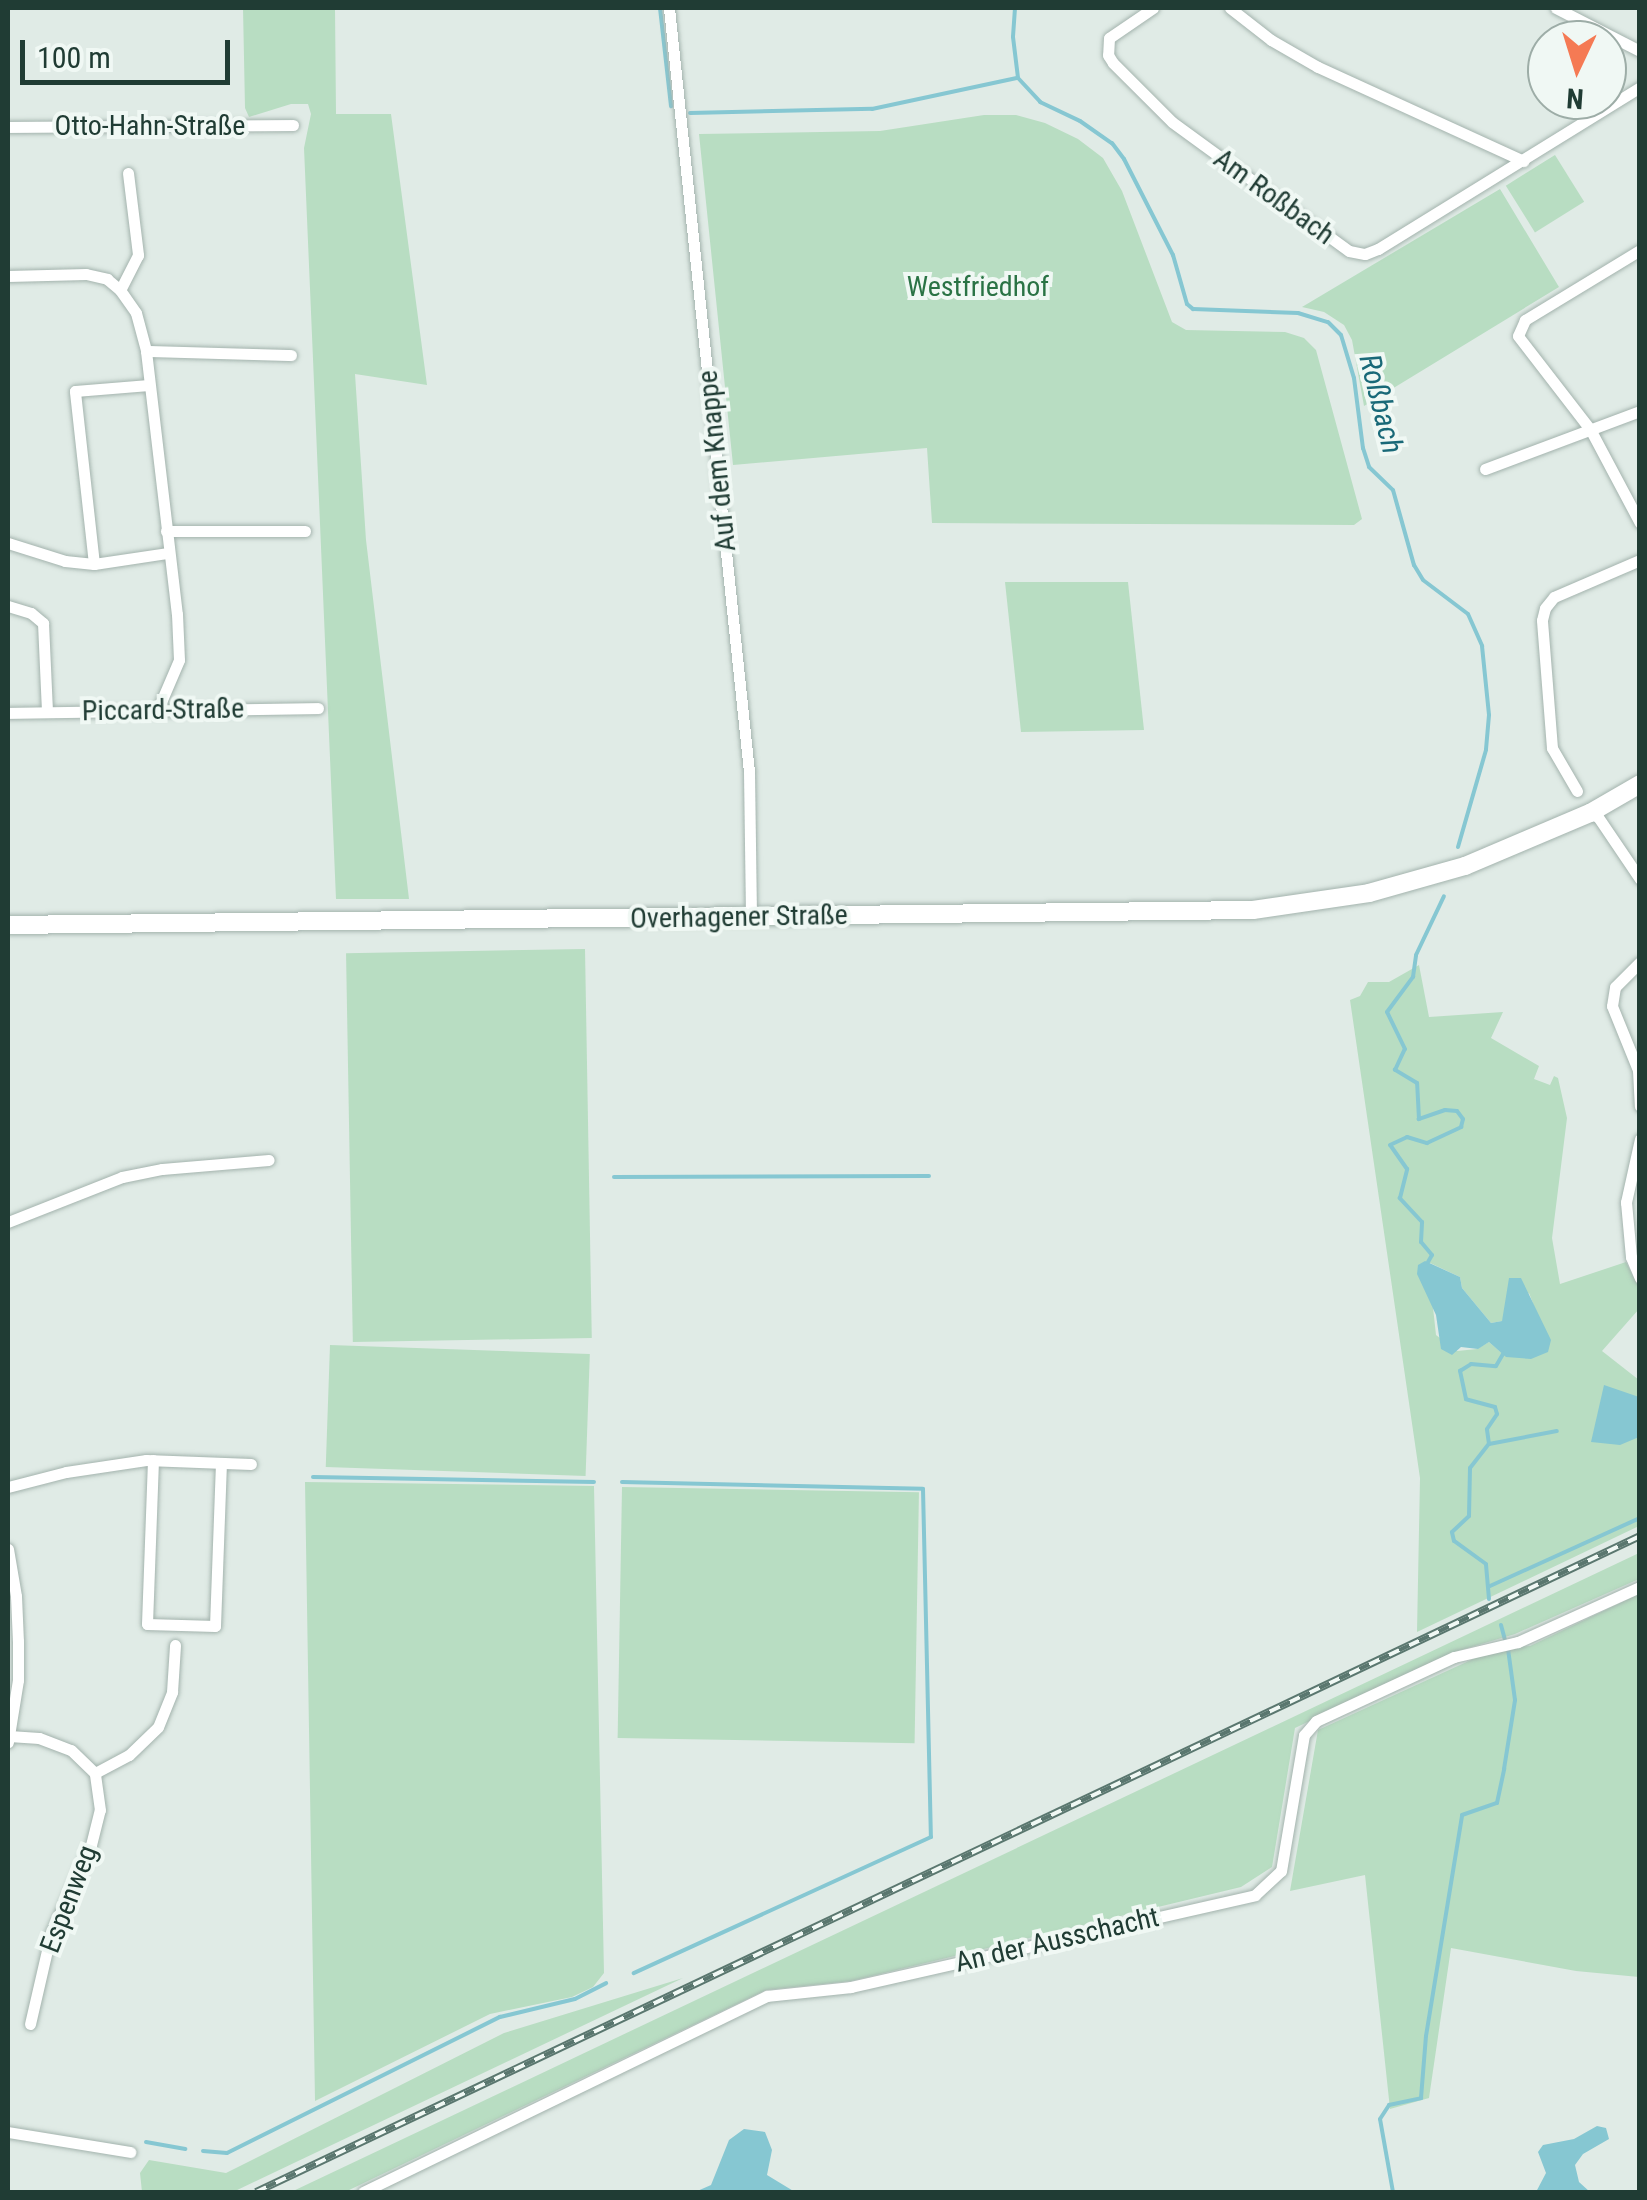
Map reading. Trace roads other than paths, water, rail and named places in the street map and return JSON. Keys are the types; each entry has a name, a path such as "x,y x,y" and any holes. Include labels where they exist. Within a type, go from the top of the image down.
{"main road":[{"name":"Overhagener Straße","path":"8,924 1254,910 1368,893 1465,866 1590,813 1640,784"}],"street":[{"name":"Auf dem Knappe","path":"669,8 746,734 750,916"},
{"name":"Am Roßbach","path":"1153,8 1109,38 1108,55 1113,64 1172,122 1348,251 1365,254 1378,250 1640,87"},
{"path":"1230,8 1271,40 1318,66 1522,161"},
{"path":"1556,8 1640,51"},
{"name":"Otto-Hahn-Straße","path":"8,127 292,125"},
{"path":"120,290 138,255 128,173"},
{"path":"1640,250 1525,320 1519,328 1521,343 1590,429 1640,523"},
{"path":"8,276 98,275 120,290 136,313 146,350 178,660 158,709"},
{"path":"146,350 291,355"},
{"path":"94,564 76,391 149,385"},
{"path":"1484,469 1640,410"},
{"path":"166,531 305,531"},
{"path":"8,543 65,561 94,564 168,554"},
{"path":"1577,791 1552,748 1542,620 1545,608 1554,598 1640,560"},
{"path":"8,606 31,613 43,623 47,712"},
{"name":"Piccard-Straße","path":"8,713 318,708"},
{"path":"1590,813 1598,817 1640,879"},
{"path":"1640,962 1615,987 1612,1006 1639,1070 1640,1106"},
{"path":"1640,1140 1631,1257 1640,1278"},
{"path":"8,1222 122,1177 176,1167 269,1160"},
{"path":"153,1460 147,1624 214,1626 221,1463"},
{"path":"8,1488 66,1472 153,1460 251,1464"},
{"path":"8,1549 18,1641 8,1739 39,1738 71,1750 96,1773 129,1755 158,1727 172,1692 175,1645"},
{"name":"An der Ausschacht","path":"362,2192 767,1996 851,1987 1255,1895 1281,1871 1304,1735 1316,1722 1454,1658 1518,1642 1640,1587"},
{"name":"Espenweg","path":"30,2024 51,1932 91,1845 100,1810 96,1773"},
{"path":"8,2132 130,2152"}],"water":[{"path":"1425,1261 1460,1277 1462,1288 1491,1323 1502,1321 1509,1278 1521,1278 1551,1340 1548,1352 1531,1359 1506,1357 1489,1342 1478,1349 1461,1347 1452,1355 1441,1349 1436,1315 1417,1274 1418,1265"},
{"path":"1604,1385 1639,1397 1639,1437 1620,1445 1591,1442"},
{"path":"1597,2126 1606,2128 1609,2139 1583,2154 1575,2165 1579,2182 1590,2192 1536,2192 1546,2173 1538,2152 1543,2145 1574,2139"},
{"path":"744,2129 765,2132 772,2150 767,2175 795,2192 695,2192 711,2185 729,2140"}],"waterway":[{"path":"660,8 671,106"},
{"name":"Roßbach","path":"1015,8 1013,37 1018,78 1040,102 1080,121 1112,143 1124,159 1173,255 1187,304 1193,309 1298,313 1328,322 1341,335 1354,378 1369,467 1393,490 1414,565 1423,580 1468,614 1482,646 1489,715 1486,750 1458,847"},
{"path":"690,113 872,109 1017,78"},
{"name":"Roßbach","path":"1428,1262 1432,1255 1421,1242 1422,1222 1400,1198 1407,1169 1390,1145 1407,1137 1427,1143 1461,1127 1463,1119 1457,1111 1445,1110 1419,1119 1417,1083 1395,1070 1405,1049 1387,1012 1413,977 1416,955 1444,896"},
{"path":"614,1177 929,1176"},
{"path":"1489,1599 1486,1564 1454,1541 1452,1532 1469,1516 1470,1468 1489,1444 1487,1429 1497,1414 1495,1407 1466,1399 1460,1371 1471,1364 1496,1366 1503,1354"},
{"path":"1489,1444 1557,1431"},
{"path":"313,1477 594,1482"},
{"path":"622,1482 923,1489 931,1837 634,1973"},
{"path":"1490,1586 1640,1518"},
{"path":"1501,1625 1505,1640"},
{"path":"1393,2192 1380,2119 1389,2105 1421,2098 1426,2036 1462,1815 1497,1803 1504,1769 1515,1700 1508,1649"},
{"path":"203,2151 227,2153 500,2017 575,1999 606,1983"},
{"path":"146,2142 185,2149"}],"railway":[{"path":"256,2192 1640,1536"}],"park label":[{"name":"Westfriedhof","path":"978,287"}]}
